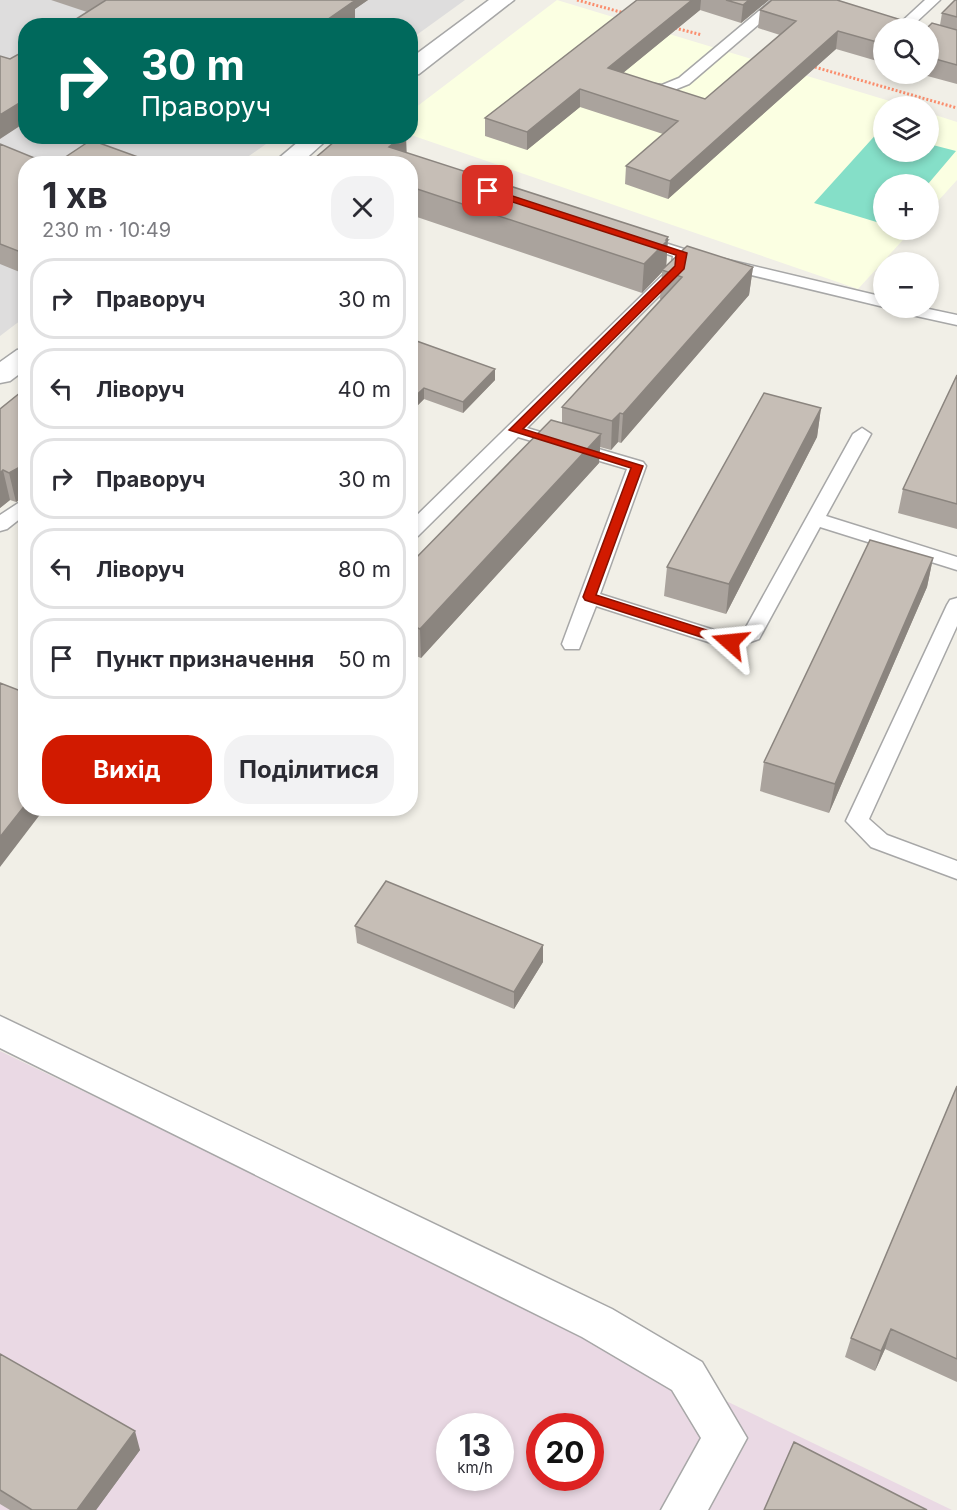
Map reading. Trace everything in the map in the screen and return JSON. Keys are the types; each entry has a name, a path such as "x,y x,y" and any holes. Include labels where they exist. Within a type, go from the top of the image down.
{"street":[{"path":"418,64 503,0"},
{"path":"294,156 310,144"},
{"path":"0,375 18,362"},
{"path":"0,1031 597,1323 687,1376 725,1438 683,1510"}],"lane":[{"path":"635,85 664,90 684,81 780,0"},
{"path":"912,18 933,0"},
{"path":"626,235 693,256 873,300"},
{"path":"418,525 693,256"},
{"path":"939,316 957,320"},
{"path":"515,430 637,466 572,644"},
{"path":"589,597 730,642 752,634 862,434"},
{"path":"0,525 18,510"},
{"path":"815,519 957,564"},
{"path":"957,605 857,822 879,841 957,870"}],"path":[{"path":"577,0 631,15"},
{"path":"675,28 729,43"},
{"path":"809,66 957,108"}],"shaded area":[{"path":"0,0 465,0 418,34 418,18 18,18 18,144 266,144 249,156 18,156 18,322 0,336"},
{"path":"557,0 873,96 873,162 939,162 939,116 957,122 957,180 939,200 939,174 873,174 873,240 903,240 892,252 873,252 873,273 858,289 418,137 418,106"},
{"path":"0,1051 952,1510 0,1510"}],"green space":[{"path":"873,138 873,162 939,162 939,147 956,151 936,174 873,174 873,221 814,203"}],"building":[{"path":"106,0 354,1 330,18 78,18"},
{"path":"637,0 692,0 608,68 705,99 796,21 760,10 772,0 837,0 895,18 873,18 873,41 838,31 670,181 626,166 678,121 580,89 527,132 485,118"},
{"path":"726,0 749,0 743,5"},
{"path":"957,0 957,17 942,13"},
{"path":"939,25 957,30 957,65 939,60"},
{"path":"18,54 18,104 0,115 0,56 10,59"},
{"path":"0,144 29,156 18,156 18,251 0,244"},
{"path":"85,144 102,144 135,156 67,156"},
{"path":"332,144 393,144 389,147 417,156 317,156"},
{"path":"418,156 668,237 666,240 668,240 644,264 418,189"},
{"path":"687,246 753,267 623,414 620,413 612,421 562,407 682,277 662,270"},
{"path":"418,342 495,369 463,402 424,388 418,394"},
{"path":"957,375 957,504 903,489"},
{"path":"764,393 821,408 729,584 667,567"},
{"path":"18,394 18,468 9,473 3,470 0,473 0,409"},
{"path":"551,420 601,434 420,629 418,628 418,556"},
{"path":"870,540 933,558 835,784 764,762"},
{"path":"0,683 18,690 18,814 0,837"},
{"path":"386,881 543,945 514,992 355,926"},
{"path":"957,1086 957,1359 891,1329 881,1351 851,1338"},
{"path":"0,1354 135,1431 77,1510 32,1510 0,1490"},
{"path":"794,1442 907,1500 927,1510 764,1510"}],"route":[{"path":"488,191 681,253 680,267 515,430 637,466 589,597 730,642"}]}
